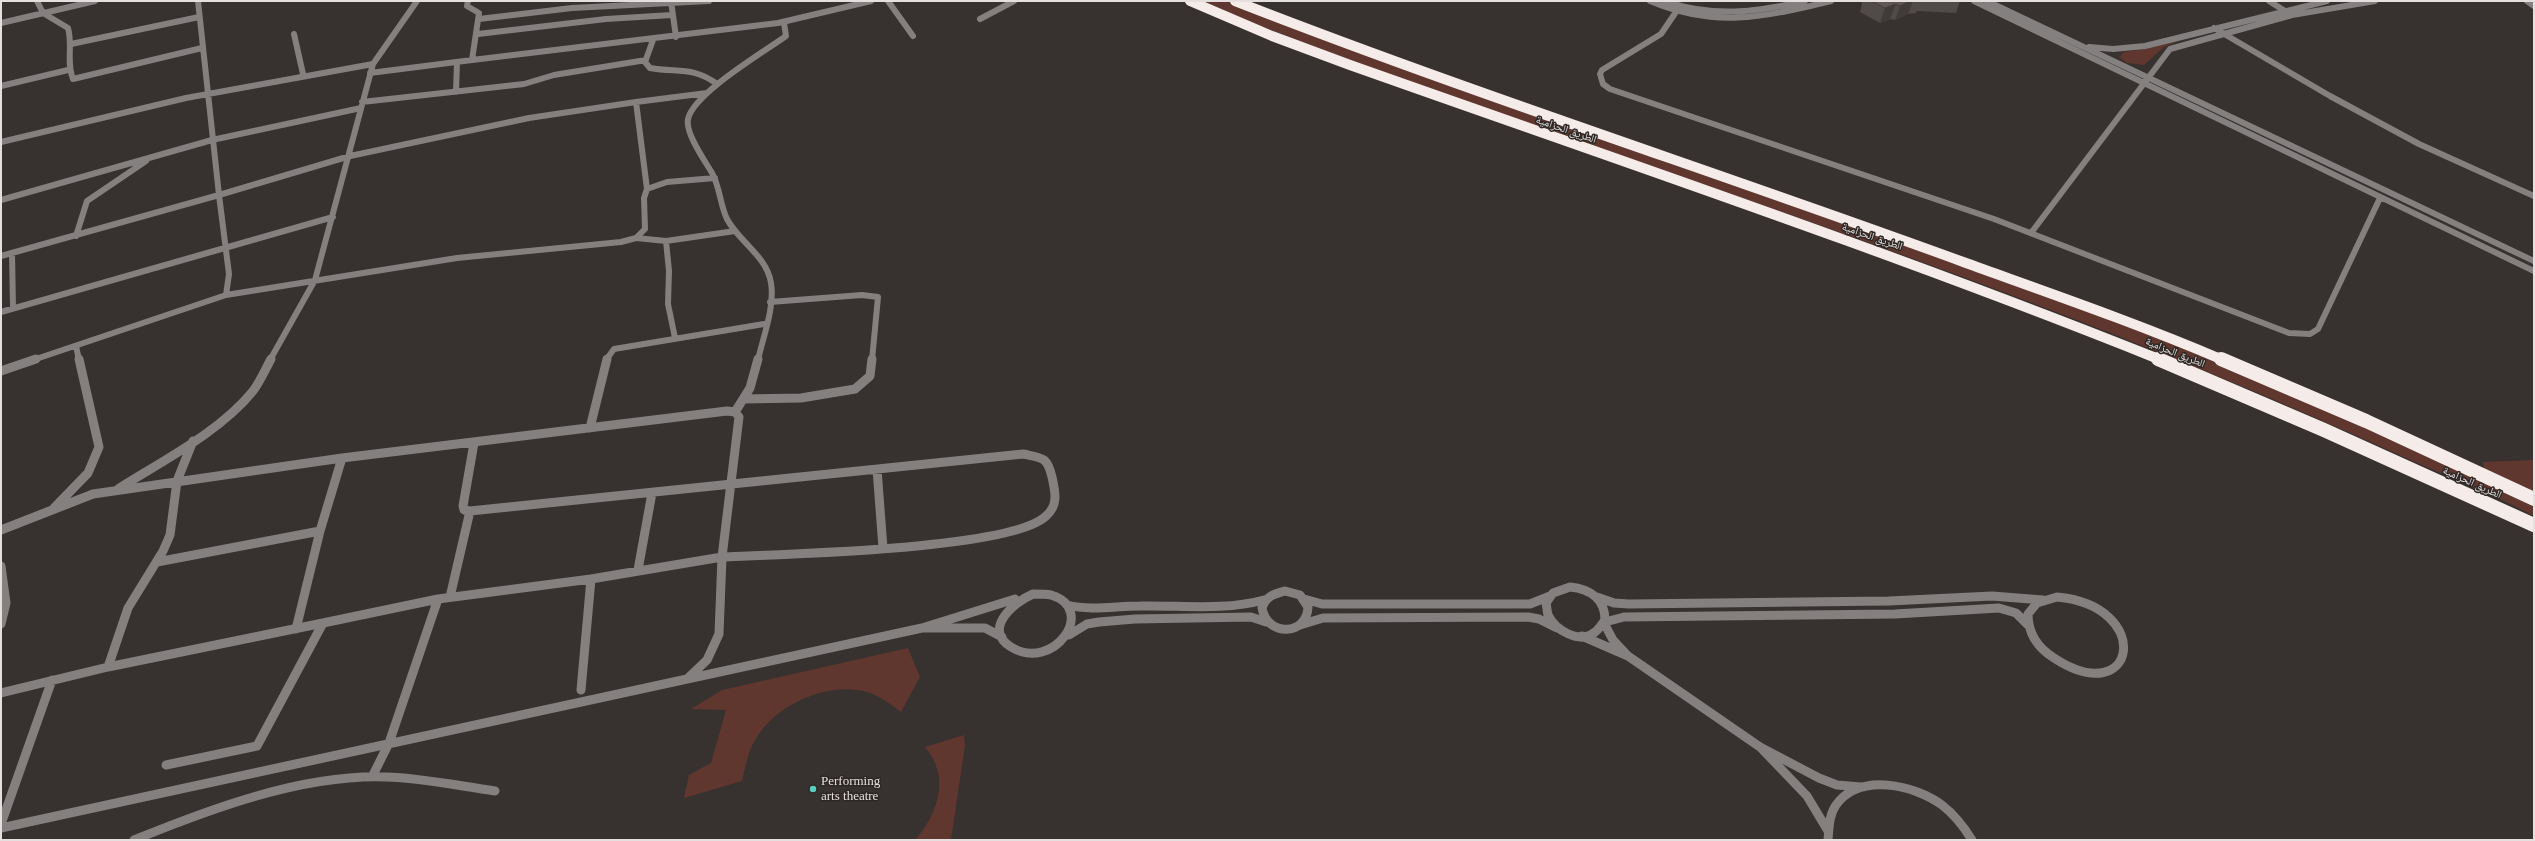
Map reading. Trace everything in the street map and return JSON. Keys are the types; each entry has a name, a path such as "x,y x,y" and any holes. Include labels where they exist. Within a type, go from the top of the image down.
{"highway":[{"name":"الطريق الحزامية","path":"1190,1 1272,36 1350,65 1900,259 2046,315 2222,385 2534,525"},
{"name":"الطريق الحزامية","path":"1235,1 1374,55 1844,218 2145,328 2352,415 2534,499"}],"street":[{"path":"37,1 42,13 68,28 71,44 68,70 73,79 202,48"},
{"path":"1,23 95,1"},
{"path":"198,1 212,140 229,274 226,295"},
{"path":"118,488 193,442 239,407 253,392 315,280 350,156 370,73 374,64 418,1"},
{"path":"468,1 467,6 477,10 479,19 478,34 472,60"},
{"path":"589,1 593,6"},
{"path":"479,19 547,8 633,3 709,1"},
{"path":"370,73 784,23 870,1"},
{"path":"888,1 913,36"},
{"path":"980,19 1014,1"},
{"path":"1650,1 1712,18 1747,19 1831,1"},
{"path":"1665,1 1678,9 1718,13 1738,13 1805,1"},
{"path":"1974,1 2112,67 2147,81 2534,261"},
{"path":"1987,1 2107,58 2147,81 2380,198 2534,271"},
{"path":"2269,1 2292,15"},
{"path":"2107,58 2114,52 2124,49 2145,46 2284,10 2327,1"},
{"path":"2031,233 2170,49 2292,15 2375,1"},
{"path":"2527,1 2534,6"},
{"path":"670,2 676,37"},
{"path":"1678,9 1661,34 1602,70 1600,74 1603,84 1610,88 1737,134 2031,233 2289,333 2310,334 2318,329 2380,198"},
{"path":"478,34 606,18 672,15"},
{"path":"71,44 199,17"},
{"path":"735,412 750,388 770,302 771,283 767,270 727,220 715,178 686,127 693,111 717,84 786,36 784,23"},
{"path":"2214,28 2330,96 2419,144 2534,196"},
{"path":"294,34 303,74"},
{"path":"653,40 646,60 648,66 654,68 684,69 701,72 717,84"},
{"path":"2077,44 2102,48 2124,49"},
{"path":"2107,58 2112,67"},
{"path":"1,200 212,140 362,105 524,84 554,75 646,60"},
{"path":"456,92 457,62"},
{"path":"1,142 81,120 207,93 303,74 374,64"},
{"path":"1,86 68,70"},
{"path":"1,256 76,236 350,156 528,118 708,93"},
{"path":"636,102 647,189 644,198 645,229 636,238"},
{"path":"76,236 87,201 154,156"},
{"path":"647,189 667,182 715,178"},
{"path":"1,312 333,217"},
{"path":"1,370 226,295 457,258 594,246 636,238 666,241 735,231"},
{"path":"666,241 670,271 668,304 675,338"},
{"path":"12,253 13,308"},
{"path":"743,399 800,398 856,389 870,376 878,297 862,295 770,302"},
{"path":"590,428 610,354 618,348 764,324"},
{"path":"51,512 88,474 97,461 99,447 76,346"},
{"path":"1,530 51,512 93,494 118,488 342,458 727,411 735,412 739,417 722,557 719,634 707,660 687,678"},
{"path":"108,667 128,608 156,562 170,535 177,481 193,442"},
{"path":"1,693 108,667 450,597 591,579 722,557 883,548 974,539 1023,529 1046,517 1053,508 1056,497 1049,464 1043,458 1035,455 1023,454 470,512 464,510 463,506 474,443"},
{"path":"296,628 320,531 342,458"},
{"path":"876,469 883,548"},
{"path":"638,570 652,493"},
{"path":"450,597 470,512"},
{"path":"156,562 320,531"},
{"path":"1,566 6,603 1,624"},
{"path":"580,690 591,579"},
{"path":"1,828 922,628 1025,596 1048,594 1067,605 1086,609 1138,606 1245,605 1264,600 1270,595 1285,591 1293,592 1304,600 1322,604 1530,604 1550,596 1555,591 1570,587 1587,590 1597,597 1604,606 1604,622 1613,640 1628,656"},
{"path":"1002,637 1000,629 1003,616 1011,604 1025,596"},
{"path":"1550,596 1546,609 1551,622 1557,628"},
{"path":"1597,597 1614,602 1629,604 1889,601 1992,596 2043,600 2057,597 2073,599 2089,605 2106,615 2118,629 2125,643 2125,650 2121,661 2113,669 2100,672 2084,672 2066,666 2041,650 2031,635 2028,625 2028,618 2032,607 2043,600"},
{"path":"372,777 389,743 438,599"},
{"path":"1264,600 1262,613 1266,622"},
{"path":"1300,625 1308,614 1308,607 1304,600"},
{"path":"1066,637 1072,624 1072,617 1067,605"},
{"path":"1580,636 1597,631 1604,622 1624,617 1895,614 1989,608 2016,613 2028,625"},
{"path":"922,628 984,628 1002,637 1015,650 1030,653 1047,651 1087,624 1134,619 1251,617 1285,630 1323,618 1528,617 1539,619 1565,632 1593,639 1628,656 1760,747 1819,778 1837,785 1861,788"},
{"path":"166,765 257,746 323,623"},
{"path":"1,824 52,680"},
{"path":"1760,747 1807,796 1828,836"},
{"path":"134,840 240,802 313,786 372,777 432,782 495,791"},
{"path":"1828,836 1834,809 1841,800 1861,788 1874,785 1894,786 1930,798 1955,817 1972,840"}],"shaded area":[{"path":"1200,1 1228,1 2147,332 2245,373 2534,503 2534,516 2476,488 2302,412 2075,319 1845,234 1411,83 1340,57"},
{"path":"2181,40 2164,47 2144,65 2127,63 2119,57 2124,52 2145,49"},
{"path":"2534,460 2534,491 2484,469 2483,462"},
{"path":"908,648 920,677 901,712 885,700 867,692 852,689 821,693 805,698 777,714 766,725 751,747 742,781 684,798 689,775 711,763 726,710 691,709 722,690"},
{"path":"964,735 965,745 951,840 915,840 930,818 938,794 939,782 937,770 933,758 925,747"}],"building":[{"path":"1872,1 1910,1 1900,6 1896,4 1885,8"}],"place":[{"name":"Performing arts theatre","path":"813,789"}]}
